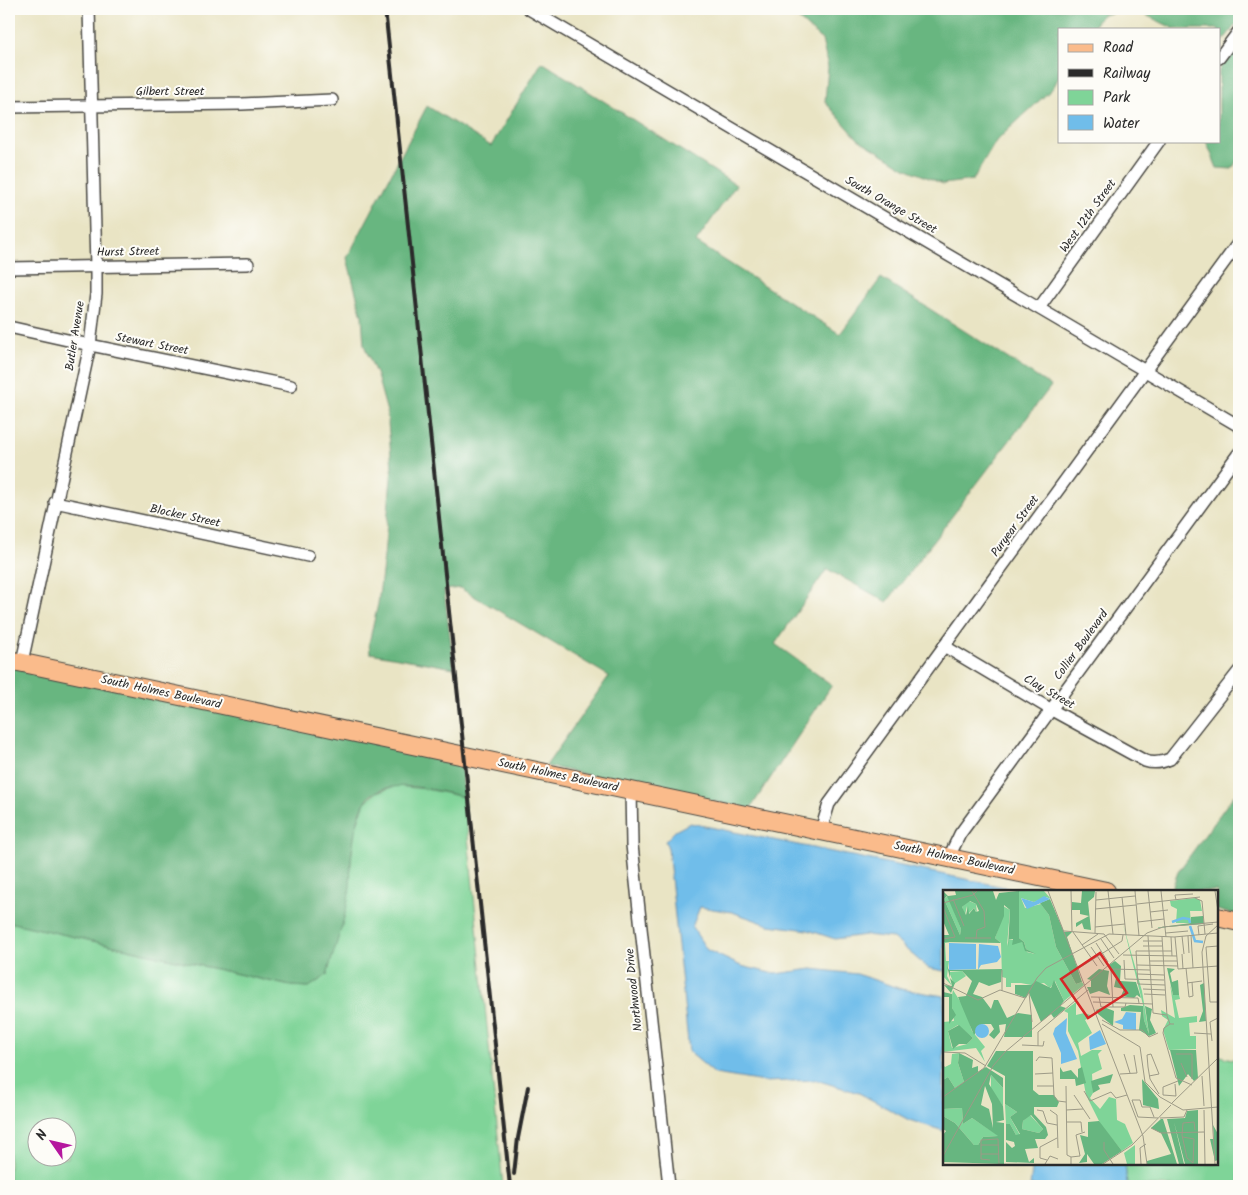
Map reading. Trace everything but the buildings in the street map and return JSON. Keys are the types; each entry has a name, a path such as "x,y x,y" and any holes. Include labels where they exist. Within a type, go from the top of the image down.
{"main road":[{"name":"South Holmes Boulevard","path":"15,661 1101,890"},
{"path":"1218,916 1239,922"}],"street":[{"name":"Butler Avenue","path":"15,661 55,502 90,345 96,294 89,9"},
{"name":"South Orange Street","path":"529,9 1239,426"},
{"path":"1220,57 1239,31"},
{"name":"Gilbert Street","path":"9,107 242,104 332,100"},
{"name":"West 12th Street","path":"1039,308 1158,142"},
{"name":"Puryear Street","path":"821,830 829,804 1239,242"},
{"name":"Hurst Street","path":"9,268 248,264"},
{"name":"Stewart Street","path":"9,327 291,386"},
{"name":"Collier Boulevard","path":"949,857 960,834 1239,452"},
{"name":"Blocker Street","path":"55,502 308,556"},
{"name":"Clay Street","path":"944,646 1050,709 1153,764 1162,763 1170,759 1239,671"},
{"name":"Northwood Drive","path":"631,790 632,844 669,1186"}],"green space":[{"path":"787,9 1133,9 1102,15 1092,28 1058,28 1058,79 1053,88 996,141 973,180 943,184 905,168 858,139 825,102 828,67 822,40"},
{"path":"1133,9 1239,9 1239,24 1237,23 1220,45 1220,28 1173,28"},
{"path":"1239,42 1239,157 1232,169 1217,168 1206,142 1220,142 1220,69"},
{"path":"542,62 736,185 696,242 840,334 881,278 1051,386 887,602 827,569 775,644 832,685 750,809 546,766 609,676 460,588 444,590 454,668 370,653 369,643 378,604 384,556 392,467 387,412 377,376 364,345 362,316 347,258 427,106 491,146"},
{"path":"9,666 461,761 464,797 426,788 396,787 383,789 372,795 364,804 354,838 350,886 345,914 327,975 309,987 291,986 9,922"},
{"path":"396,786 426,789 464,797 503,1186 9,1186 9,922 290,986 309,987 327,975 349,894 355,830 365,802 377,792"},
{"path":"1239,788 1239,916 1218,910 1218,890 1171,890 1178,872"},
{"path":"1218,1055 1239,1061 1239,1186 1124,1186 1127,1184 1125,1165 1218,1165"},
{"path":"675,1181 695,1182 697,1186 676,1186"}],"water":[{"path":"690,823 1019,890 943,890 943,971 928,968 893,938 865,935 835,939 808,930 769,925 732,912 700,907 692,927 707,950 741,966 775,974 812,969 857,974 901,989 943,996 943,1131 909,1120 859,1093 816,1080 764,1082 715,1074 689,1052 668,848 665,841 675,831"},
{"path":"1033,1165 1125,1165 1127,1184 1124,1186 1030,1186"}],"railway":[{"path":"385,9 510,1186"},
{"path":"514,1174 518,1138 528,1087"}]}
